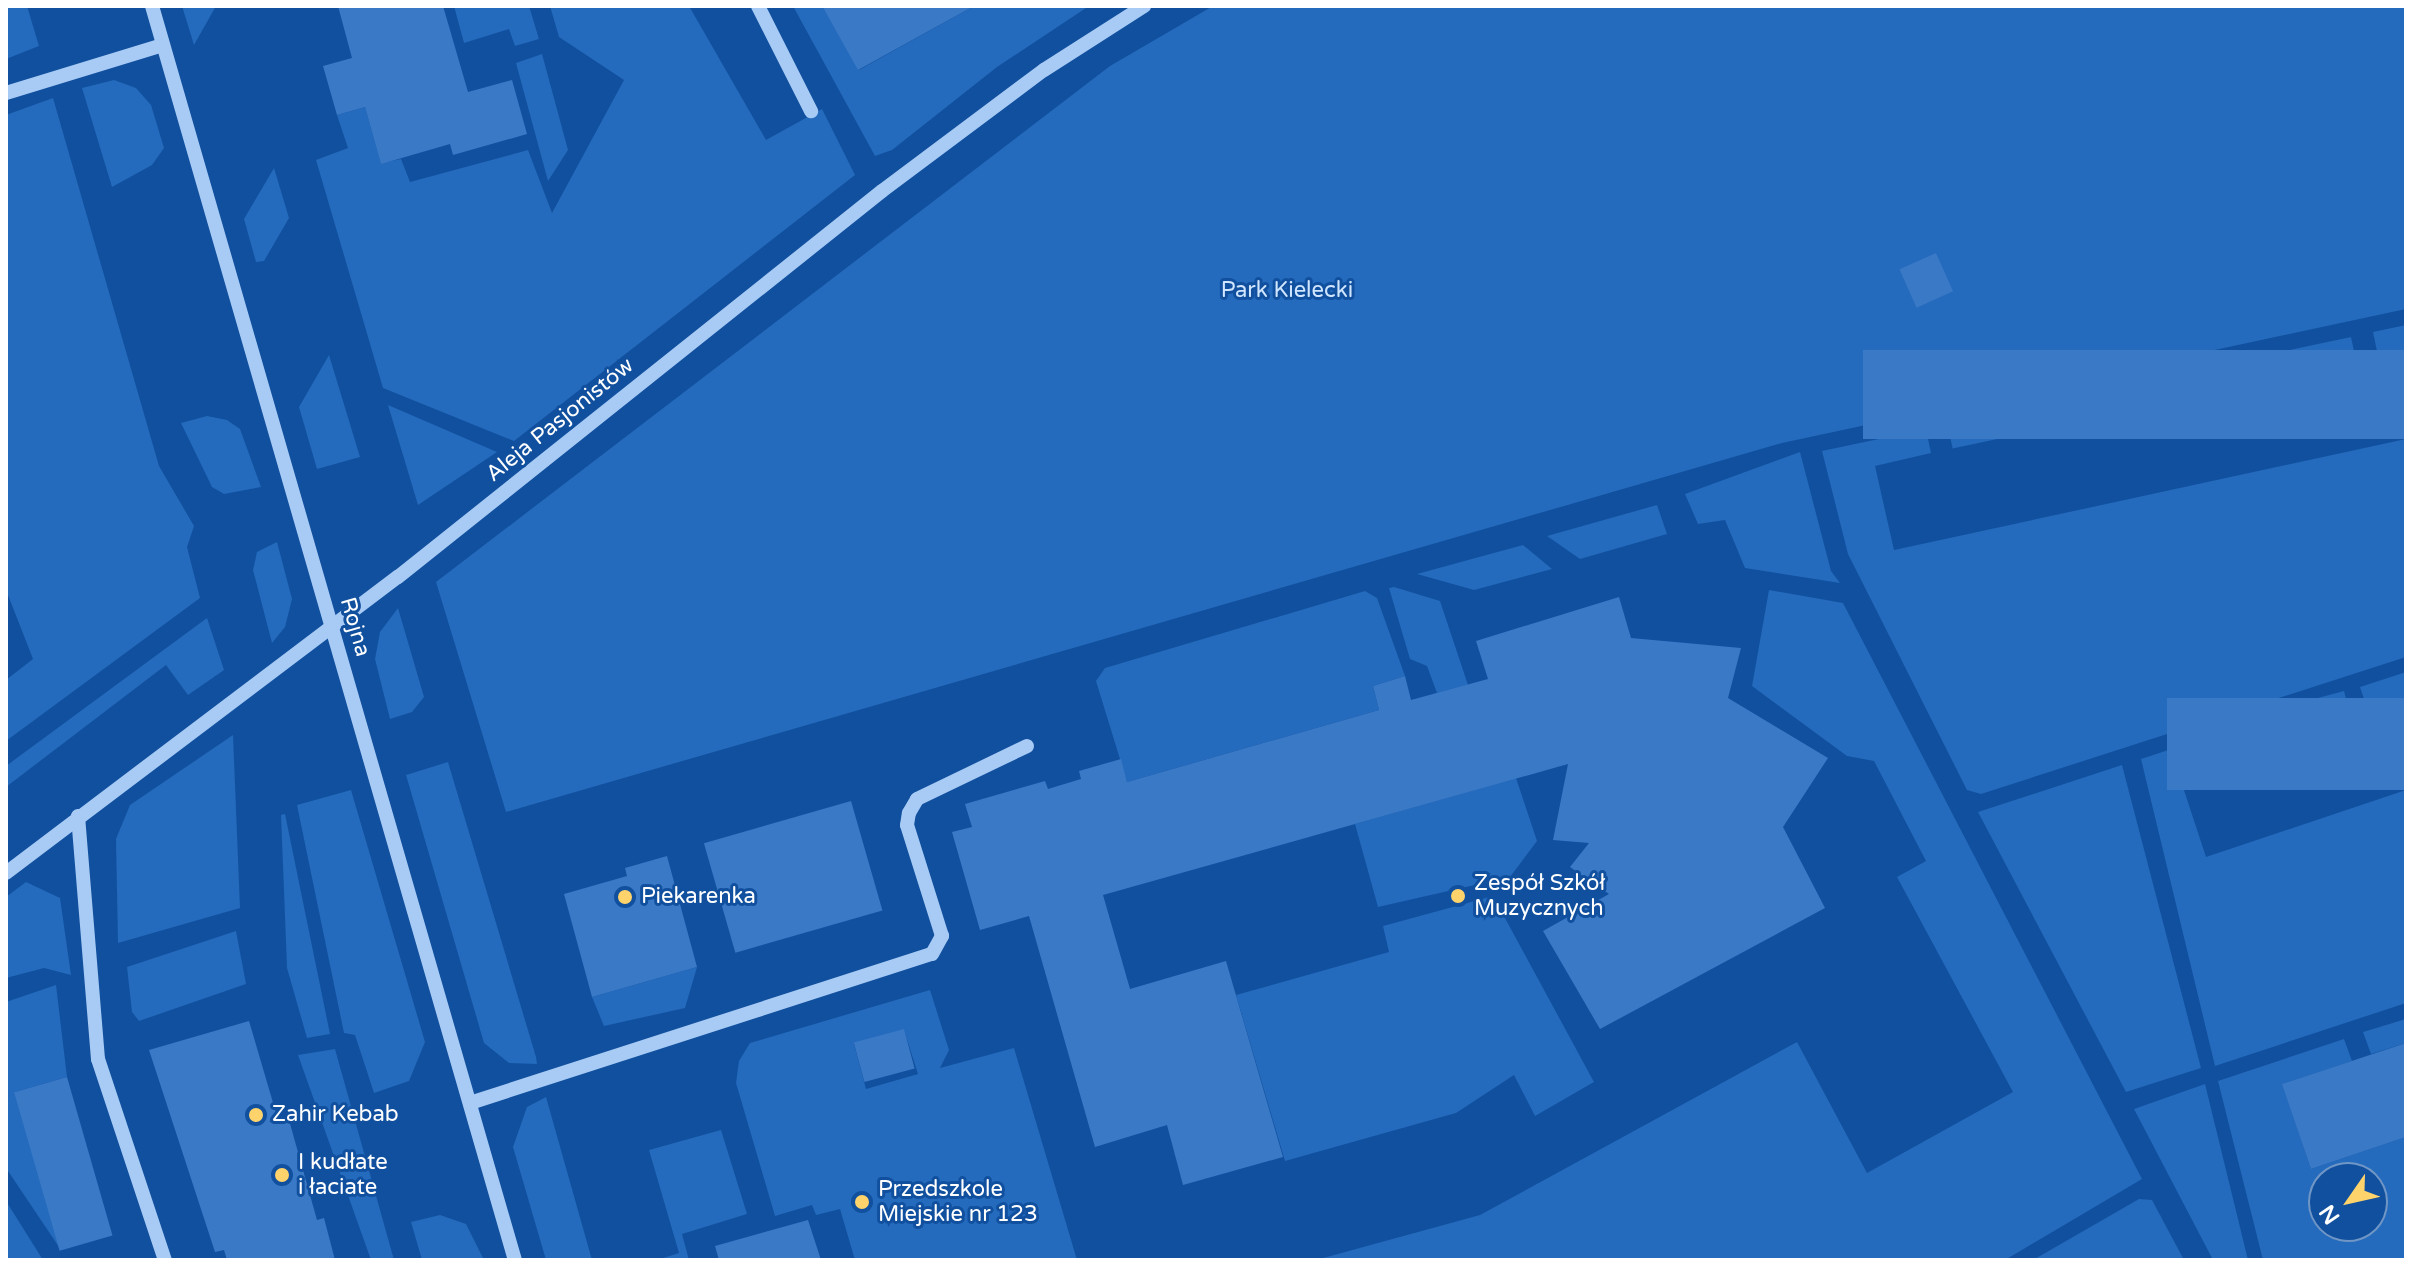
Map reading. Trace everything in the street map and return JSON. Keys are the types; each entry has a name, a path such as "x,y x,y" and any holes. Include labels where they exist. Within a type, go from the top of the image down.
{"street":[{"name":"Rojna","path":"152,6 515,1260"},
{"path":"758,6 811,111"},
{"name":"Aleja Pasjonistów","path":"6,873 78,816 333,628 870,200 1044,70 1144,6"},
{"path":"6,93 163,45"},
{"path":"470,1103 932,954 942,936 907,825 909,813 917,799 1027,746"},
{"path":"78,816 98,1059 165,1260"}],"green space":[{"path":"6,6 27,6 39,46 6,59"},
{"path":"182,6 216,6 194,45"},
{"path":"454,6 529,6 539,39 515,46 509,29 464,43"},
{"path":"550,6 689,6 766,140 822,109 855,175 514,441 383,388 316,160 348,148 337,115 365,107 381,163 401,159 410,182 528,150 552,213 624,80 559,37"},
{"path":"793,6 822,6 859,70 974,6 1089,6 997,67 892,150 875,156"},
{"name":"Park Kielecki","path":"1213,6 2406,6 2406,309 1782,443 506,812 436,582 1110,66"},
{"path":"542,54 568,150 548,181 516,63"},
{"path":"114,80 136,88 151,105 164,148 152,165 112,187 82,88"},
{"path":"53,98 159,466 194,526 187,547 200,598 6,741 6,680 33,659 6,590 6,115"},
{"path":"274,168 289,218 264,261 256,262 244,219"},
{"path":"2406,325 2406,350 2378,356 2373,332"},
{"path":"2351,337 2356,361 2282,377 2277,353"},
{"path":"329,355 360,457 317,469 299,407"},
{"path":"2256,358 2261,381 2189,397 2184,373"},
{"path":"2163,377 2169,401 2092,420 2086,396"},
{"path":"2065,400 2070,423 1953,448 1948,425"},
{"path":"388,405 497,452 418,505"},
{"path":"207,416 227,420 240,429 261,487 224,494 212,487 181,423"},
{"path":"1926,429 1931,453 1875,466 1894,550 2406,439 2406,657 1981,794 1967,790 1848,554 1822,451"},
{"path":"1800,452 1831,571 1840,583 1745,568 1725,520 1698,524 1685,494"},
{"path":"1657,505 1667,534 1580,559 1547,536"},
{"path":"277,542 292,599 285,627 272,643 253,570 257,552"},
{"path":"1523,545 1552,569 1474,590 1417,574"},
{"path":"1389,588 1440,601 1468,685 1437,693 1427,666 1410,659"},
{"path":"1769,590 1843,603 2142,1179 2005,1260 1316,1260 1480,1215 1797,1042 1867,1173 2013,1092 1897,877 1926,861 1874,761 1847,756 1752,686"},
{"path":"1365,591 1377,598 1405,676 1373,686 1379,710 1127,782 1096,681 1105,668"},
{"path":"398,608 424,697 412,712 390,719 375,659 380,632"},
{"path":"207,618 224,670 188,695 166,665 6,787 6,766"},
{"path":"2406,672 2406,698 2368,711 2360,687"},
{"path":"2344,691 2351,717 2270,739 2263,713"},
{"path":"2242,726 2249,750 2179,775 2206,857 2406,790 2406,1003 2215,1066 2141,759"},
{"path":"233,735 240,908 118,943 116,839 130,805"},
{"path":"448,762 537,1064 509,1063 484,1043 406,775"},
{"path":"2122,765 2201,1068 2126,1092 1978,812"},
{"path":"1516,778 1537,841 1510,877 1378,907 1355,824"},
{"path":"351,790 425,1042 409,1081 374,1093 355,1035 344,1033 297,805"},
{"path":"285,814 330,1034 307,1038 287,968 281,815"},
{"path":"26,882 60,898 71,975 44,968 6,978 6,897"},
{"path":"1493,896 1594,1082 1535,1116 1514,1075 1456,1113 1285,1161 1236,995 1389,952 1383,926"},
{"path":"236,931 246,984 139,1021 132,1012 127,967"},
{"path":"697,967 685,1008 604,1026 592,997"},
{"path":"56,985 67,1077 15,1092 61,1250 6,1168 6,1002"},
{"name":"Przedszkole Miejskie nr 123","path":"930,990 949,1050 940,1068 1014,1048 1077,1260 855,1260 840,1209 816,1215 812,1205 775,1216 736,1083 739,1061 750,1043","holes":["904,1030 918,1074 866,1089 854,1044"]},
{"path":"2406,1019 2406,1043 2371,1054 2363,1032"},
{"path":"2344,1039 2352,1061 2283,1084 2309,1162 2308,1242 2388,1242 2388,1162 2332,1162 2406,1137 2406,1260 2263,1260 2218,1081"},
{"path":"335,1049 394,1260 371,1260 298,1055"},
{"path":"2205,1084 2248,1260 2213,1260 2134,1109"},
{"path":"546,1097 592,1260 546,1260 513,1147 527,1107"},
{"path":"721,1130 747,1214 682,1234 689,1260 657,1260 679,1253 649,1150"},
{"path":"2139,1199 2152,1200 2184,1260 2033,1260"},
{"path":"6,1201 43,1260 6,1260"},
{"path":"440,1215 466,1224 484,1260 422,1260 411,1222"}],"building":[{"path":"338,6 443,6 468,92 512,80 527,134 453,155 450,144 381,164 365,107 337,115 323,66 352,58"},
{"path":"822,6 974,6 858,70"},
{"path":"1936,253 1953,291 1917,308 1899,269"},
{"path":"1863,350 2406,350 2406,439 1863,439"},
{"path":"1619,597 1631,638 1741,648 1728,698 1828,758 1783,827 1825,908 1600,1029 1543,931 1609,894 1570,867 1589,843 1553,840 1568,764 1103,895 1130,989 1226,961 1283,1157 1183,1185 1167,1125 1095,1147 1029,916 980,930 952,832 972,827 965,804 1045,781 1048,789 1081,779 1079,771 1121,759 1127,782 1379,710 1373,686 1405,676 1411,700 1488,679 1476,641"},
{"path":"2167,698 2406,698 2406,790 2167,790"},
{"path":"851,801 882,911 735,953 704,843"},
{"path":"667,856 697,967 592,997 564,894 627,876 625,868"},
{"path":"249,1021 279,1123 289,1120 317,1220 324,1218 335,1260 227,1260 224,1250 215,1252 149,1050"},
{"path":"904,1029 915,1069 864,1082 854,1042"},
{"path":"2406,1043 2406,1137 2332,1162 2309,1162 2282,1084"},
{"path":"67,1077 112,1236 60,1251 14,1092"},
{"path":"808,1220 821,1260 719,1260 715,1246"}],"place":[{"name":"Zespół Szkół Muzycznych","path":"1458,896"},
{"name":"Piekarenka","path":"625,897"},
{"name":"Zahir Kebab","path":"256,1115"},
{"name":"I kudłate i łaciate","path":"282,1175"},
{"name":"Przedszkole Miejskie nr 123","path":"862,1202"}]}
